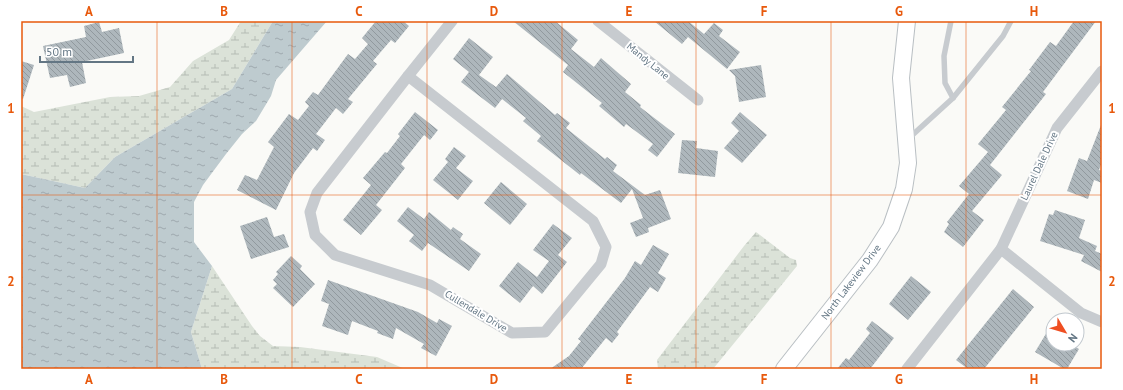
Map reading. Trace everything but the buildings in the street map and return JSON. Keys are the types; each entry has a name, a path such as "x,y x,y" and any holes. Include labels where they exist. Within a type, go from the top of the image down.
{"street":[{"name":"Cullendale Drive","path":"408,76 593,222 606,247 601,264 545,332 512,333 430,284 335,255 315,235 310,212 317,193 408,76 452,21"},
{"name":"Mandy Lane","path":"598,21 698,100"},
{"name":"North Lakeview Drive","path":"784,369 870,260 891,227 904,189 908,163 902,78 907,21"},
{"name":"Laurel Dale Drive","path":"907,369 1001,249 1057,128 1102,71"},
{"path":"1001,249 1080,313 1102,322"}],"lane":[{"path":"951,21 944,56 945,83 953,98"},
{"path":"906,141 953,98 1003,36 1011,21"}],"green space":[{"path":"241,21 273,21 232,89 115,157 85,188 21,174 21,106 34,112 110,97 139,96 170,87 193,61 229,40"},
{"path":"756,232 790,258 796,260 797,266 713,369 658,369 657,360"},
{"path":"212,266 252,326 260,336 273,346 300,347 377,357 405,369 202,369 191,332"}],"water":[{"path":"273,21 327,21 276,80 271,96 256,121 242,134 226,154 203,185 194,202 194,242 212,266 191,332 202,369 21,369 21,174 85,188 115,157 232,89"}]}
